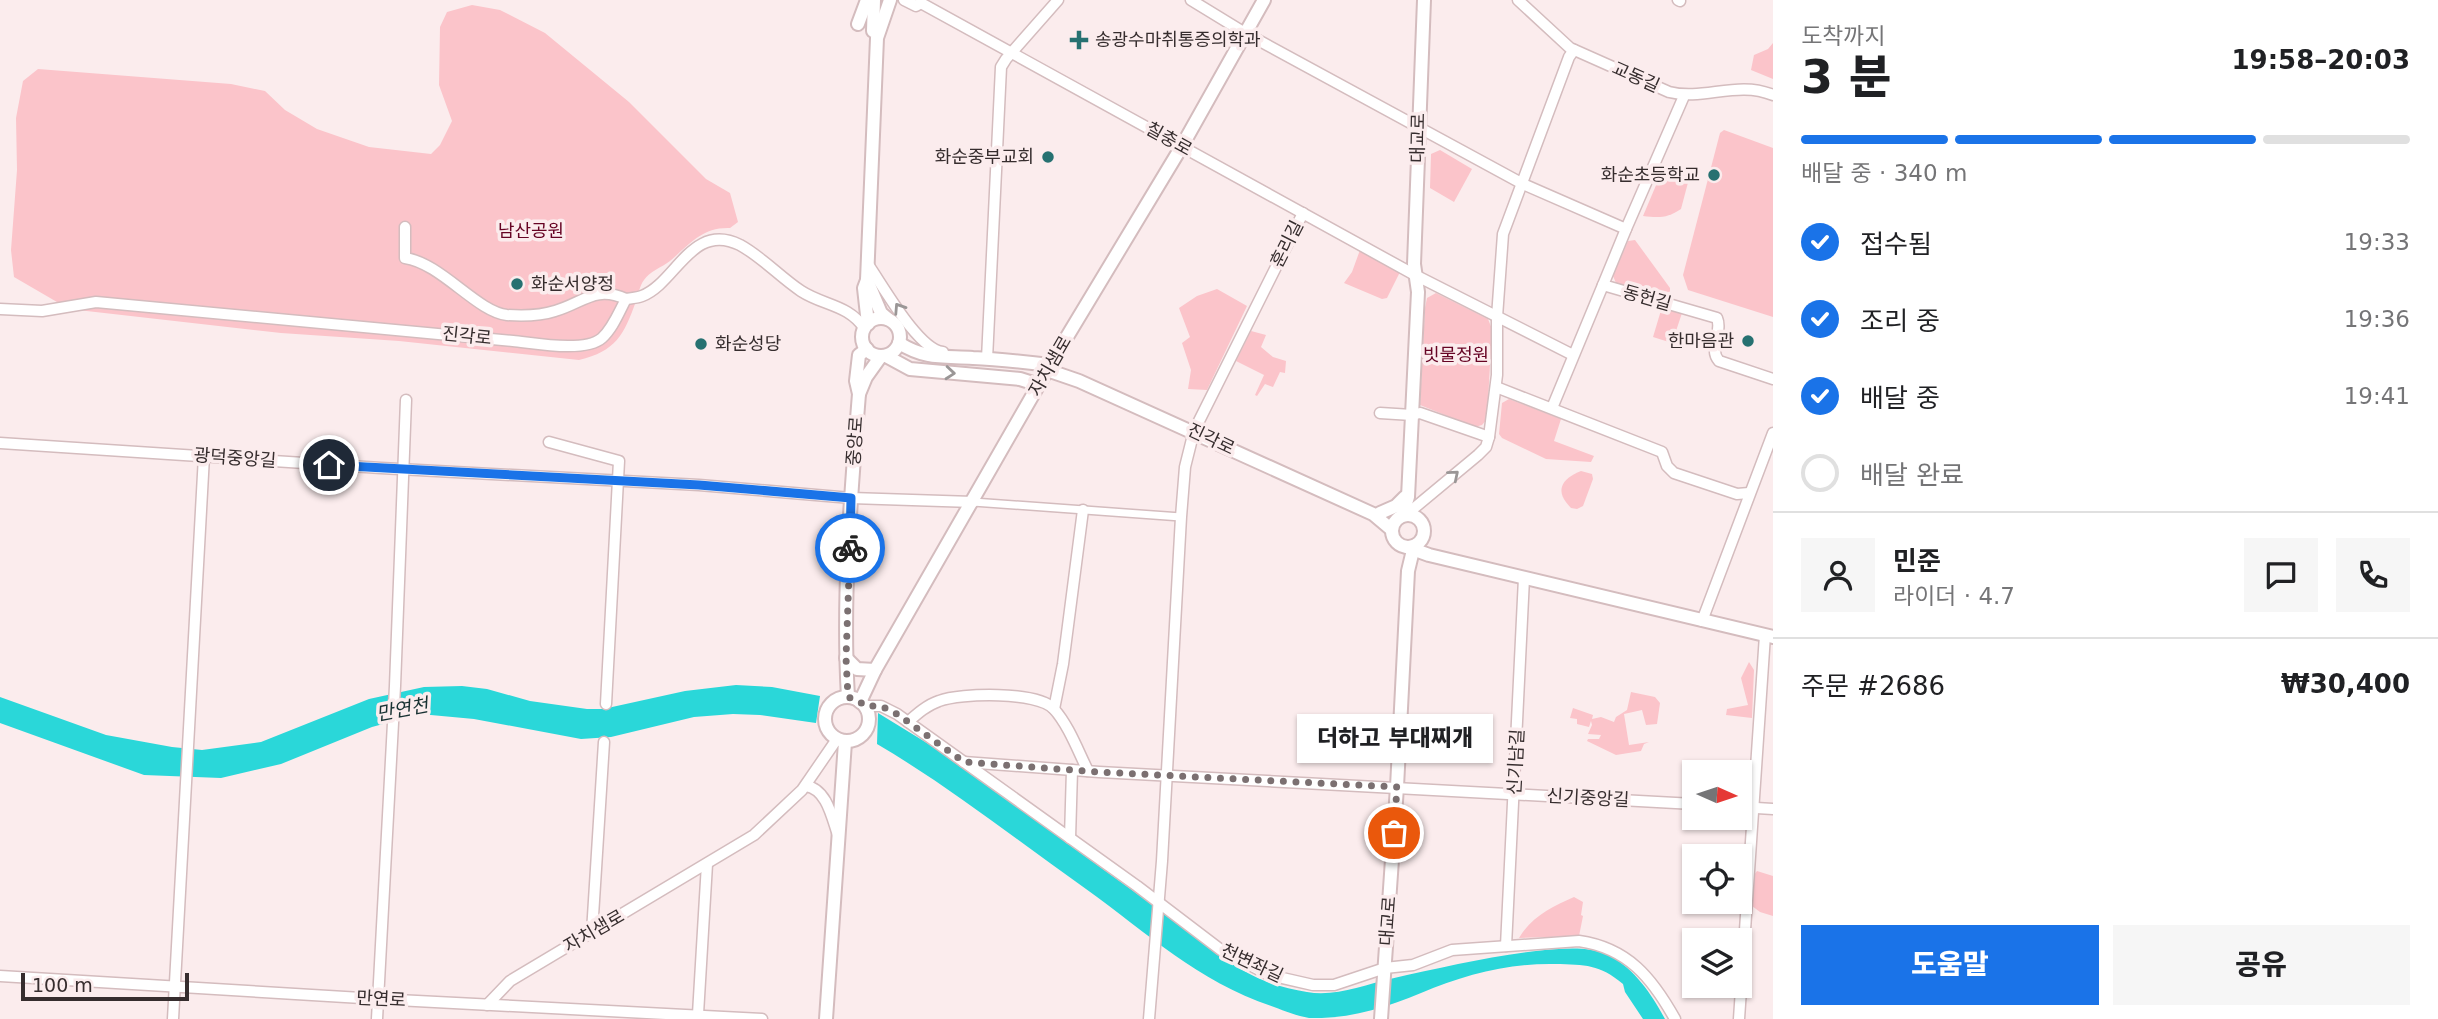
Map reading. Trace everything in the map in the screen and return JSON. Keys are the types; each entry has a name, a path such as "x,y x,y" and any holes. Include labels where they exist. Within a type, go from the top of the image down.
{"street":[{"path":"889,0 875,34 858,24 873,2 889,0"},
{"name":"칠충로","path":"904,0 916,6 921,2 1415,275"},
{"path":"987,359 1001,67 1058,0"},
{"path":"1191,0 1245,33 1523,184 1626,229"},
{"name":"자치샘로","path":"858,702 1049,368 1182,146 1264,0"},
{"name":"대교로","path":"1408,508 1418,292 1415,275 1418,127 1424,0"},
{"name":"교동길","path":"1518,0 1559,40 1574,50 1669,92 1684,96 1747,88 1773,95"},
{"path":"873,2 875,34 867,280 864,288 866,326 862,339 867,349 910,369 1020,379 1039,386"},
{"path":"1392,530 1394,522 1408,508 1486,447 1496,387 1497,317 1503,234 1569,57 1574,50"},
{"name":"동헌길","path":"1684,96 1603,285 1717,318 1720,323 1715,358 1773,379"},
{"name":"훈리길","path":"1149,1019 1185,467 1194,431 1303,213"},
{"path":"405,227 405,258 413,259 455,282 496,312 515,315 544,314 594,294 606,293 626,299 643,296 696,248 713,241 732,242 746,249 803,292 856,317 866,326"},
{"path":"867,263 923,342 936,351 970,358"},
{"path":"1415,275 1573,355"},
{"path":"867,280 881,313 899,330 899,343 895,351 883,356"},
{"path":"1552,408 1603,285"},
{"name":"진각로","path":"0,309 42,311 96,302 573,346 602,338 626,299"},
{"path":"866,326 877,319 888,319"},
{"name":"진각로","path":"899,343 911,351 931,357 987,359 1049,368 1377,513"},
{"name":"중앙로","path":"858,702 846,658 851,498 859,394 856,381 859,355 867,349"},
{"name":"중앙로","path":"859,394 866,377 883,356"},
{"path":"1496,387 1662,452 1667,466 1674,473 1737,494 1749,493"},
{"path":"377,1019 406,400"},
{"path":"1380,413 1412,415 1420,412 1489,438"},
{"path":"1702,621 1773,433"},
{"path":"549,442 619,461 606,704"},
{"name":"광덕중앙길","path":"0,443 851,498 973,502"},
{"path":"173,1019 204,456"},
{"path":"973,502 1181,517"},
{"path":"1377,513 1396,506 1408,508 1424,526 1412,545"},
{"path":"1377,513 1408,508"},
{"path":"1054,709 1063,664 1083,510"},
{"path":"1377,513 1392,530 1394,538 1434,555 1769,636 1752,808 1773,809"},
{"name":"대교로","path":"1382,1017 1397,787 1408,571 1405,566 1412,545"},
{"path":"1408,571 1434,555"},
{"name":"신기남길","path":"1506,946 1524,578"},
{"path":"846,658 858,669 875,670"},
{"path":"908,722 936,701 963,695 1044,702 1054,709 1088,771"},
{"path":"834,701 858,702 869,720 868,727 859,738 841,741 828,731 825,715 834,701"},
{"name":"천변좌길","path":"858,702 881,706 908,722 1222,950 1281,978 1313,985 1334,985 1403,968 1452,950 1579,941 1598,944 1634,963 1653,985 1675,1019"},
{"path":"826,1019 839,839 841,741"},
{"name":"자치샘로","path":"487,1005 510,981 754,835 806,786 841,741"},
{"path":"592,932 604,742"},
{"name":"신기중앙길","path":"964,762 1682,803"},
{"path":"1070,838 1072,770"},
{"path":"806,786 815,788 821,795 839,839"},
{"path":"1739,1019 1751,830"},
{"path":"698,1014 707,864"},
{"name":"만연로","path":"0,976 487,1005 597,1015 698,1014 762,1019"}],"green space":[{"name":"남산공원","path":"472,5 500,10 545,33 629,102 706,179 730,193 738,222 730,228 720,228 704,234 646,277 622,332 617,340 602,352 579,360 399,341 281,333 69,309 14,277 11,250 17,170 16,118 23,81 38,69 231,84 265,91 285,110 317,129 369,147 431,154 440,145 452,121 439,85 440,27 447,12"},
{"path":"1773,43 1773,79 1751,70 1754,55 1768,49"},
{"path":"1724,130 1773,148 1773,317 1688,290 1683,275 1720,133"},
{"path":"1440,150 1472,169 1454,202 1430,188 1431,154"},
{"path":"1665,164 1690,175 1681,209 1663,217 1643,216"},
{"path":"1635,240 1670,288 1670,295 1667,297 1616,283 1613,276 1628,241"},
{"path":"1360,250 1400,272 1387,298 1382,299 1344,283 1352,272"},
{"path":"1217,289 1247,306 1207,390 1188,389 1191,370 1182,343 1190,337 1179,308 1197,296"},
{"name":"빗물정원","path":"1436,293 1488,319 1492,329 1487,419 1482,425 1475,427 1420,405 1425,308 1427,298"},
{"path":"1662,307 1682,313 1672,343 1653,337"},
{"path":"1251,331 1266,335 1261,347 1273,357 1286,361 1285,373 1280,372 1273,387 1265,384 1257,396 1255,395 1264,375 1236,361"},
{"path":"1509,399 1561,419 1554,441 1594,456 1591,462 1546,459 1502,438 1499,434 1502,403"},
{"path":"1581,471 1592,474 1593,479 1583,506 1571,508 1563,496 1562,486"},
{"path":"1749,662 1754,670 1752,718 1726,715 1727,709 1748,705 1741,678"},
{"path":"1631,692 1655,697 1660,703 1657,724 1646,725 1642,710 1624,714 1629,745 1649,742 1644,744 1641,751 1616,755 1587,741 1599,739 1601,735 1588,734 1591,721 1589,727 1577,724 1577,719 1570,718 1573,708 1593,715 1592,719 1601,717 1614,722 1616,717 1627,710"},
{"path":"1757,871 1773,876 1773,916 1752,906 1754,875"},
{"path":"1574,897 1583,902 1579,936 1519,938 1536,918"}],"water":[{"name":"만연천","path":"736,685 772,687 820,696 816,723 733,714 694,717 611,737 581,739 474,719 420,714 372,727 281,764 221,778 144,775 0,723 0,697 106,735 202,750 261,742 369,699 424,687 462,686 487,689 530,701 603,709 685,691"},
{"path":"878,713 940,751 1222,957 1268,982 1294,990 1328,993 1499,956 1583,949 1619,961 1635,975 1665,1019 1643,1019 1625,992 1623,984 1599,969 1538,964 1486,971 1381,1008 1339,1017 1309,1018 1287,1012 1221,984 1175,956 983,814 877,744"}],"way so far":[{"path":"850,548 846,658 848,697 865,706 881,706 897,714 964,762 1098,772 1397,787 1394,833"}],"place":[{"name":"송광수마취통증의학과","path":"1079,40"},
{"name":"화순중부교회","path":"1048,157"},
{"name":"화순초등학교","path":"1714,175"},
{"name":"화순서양정","path":"517,284"},
{"name":"한마음관","path":"1748,341"},
{"name":"화순성당","path":"701,344"},
{"name":"더하고 부대찌개","path":"1394,833"}],"route":[{"path":"329,465 699,485 851,498 850,548"}]}
